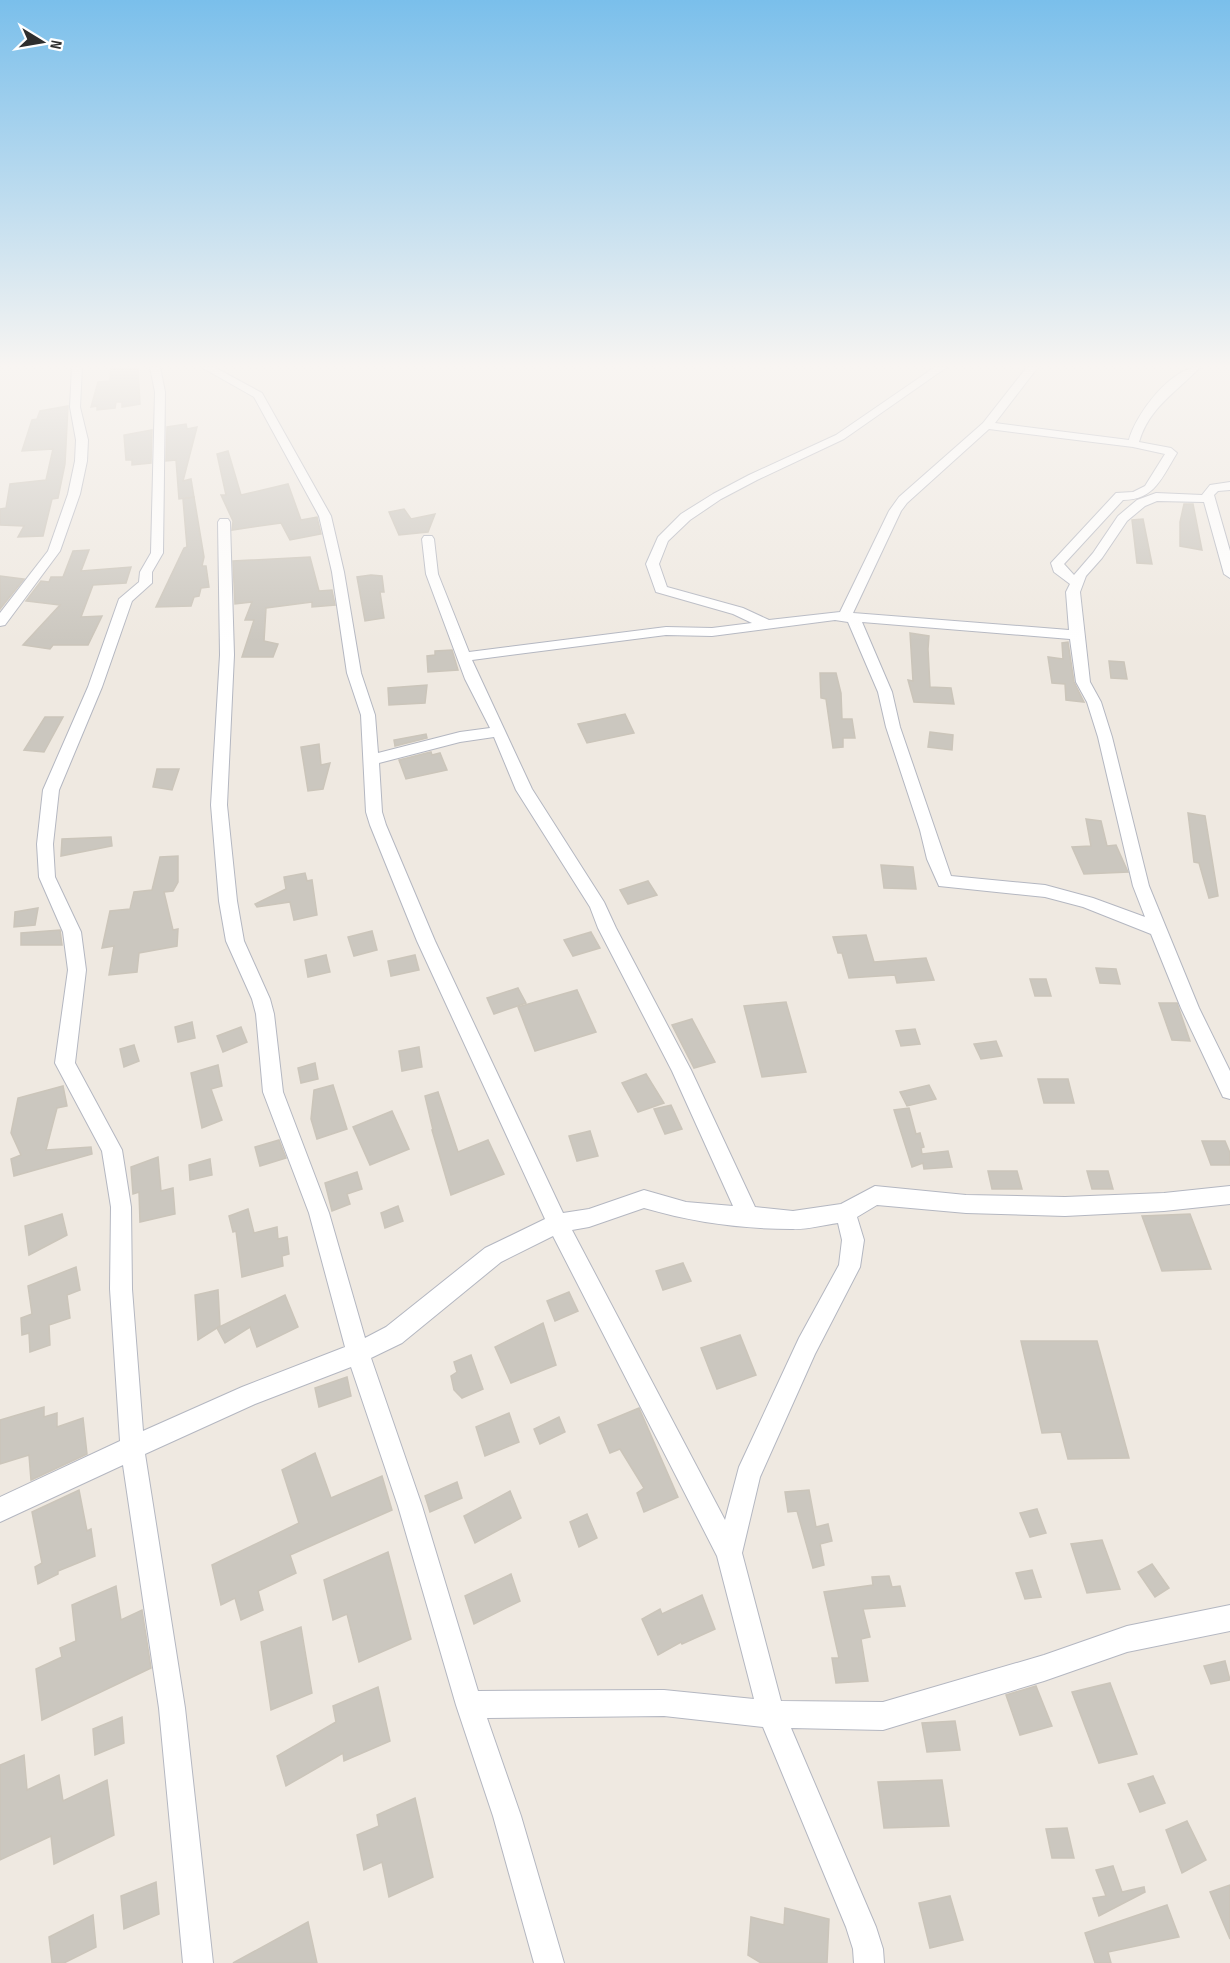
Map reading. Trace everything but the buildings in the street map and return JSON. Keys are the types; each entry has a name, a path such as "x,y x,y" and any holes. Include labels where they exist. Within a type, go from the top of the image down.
{"street":[{"path":"0,622 54,551 74,494 81,459"},
{"path":"159,459 157,553 146,572 145,583 126,599 95,687 51,790 45,844 47,877 72,932 77,970 65,1063 112,1150 122,1207 121,1289 132,1448 172,1708 198,1963"},
{"path":"294,459 326,516 338,572 354,673 368,715 374,812 401,882 556,1223 729,1553 771,1713 861,1927 868,1949 869,1963"},
{"path":"770,625 738,611 661,589 655,574 654,553 663,538 687,515 708,501 796,459"},
{"path":"845,616 895,511 903,500 949,459"},
{"path":"1076,583 1057,567 1057,563 1120,496 1135,496 1155,483 1168,459"},
{"path":"1230,486 1214,488 1209,492 1230,574"},
{"path":"1209,499 1156,497 1141,503 1122,519 1076,583 1073,592 1083,682 1094,702 1105,737 1123,805 1133,858 1157,929 1194,1018 1230,1091"},
{"path":"224,522 227,655 219,806 228,901 235,941 261,999 265,1014 273,1092 319,1213 358,1353 410,1506 469,1705 507,1816 549,1963"},
{"path":"428,539 432,574 472,679 499,731 524,790 598,906 607,928 681,1070 749,1217"},
{"path":"845,616 854,621 885,692 893,727 928,830 935,859 945,882 1046,891 1087,902 1157,929"},
{"path":"464,657 666,631 712,632 845,616 1076,635"},
{"path":"370,760 460,737 499,731"},
{"path":"0,1510 250,1395 358,1353 394,1335 493,1255 556,1223 589,1218 644,1199 686,1211 793,1220 845,1213 875,1195 894,1199 1004,1206 1144,1205 1230,1195"},
{"path":"729,1553 748,1476 807,1346 849,1267 853,1240 845,1213"},
{"path":"469,1705 664,1703 771,1713 883,1716 1044,1668 1127,1639 1230,1618"}]}
